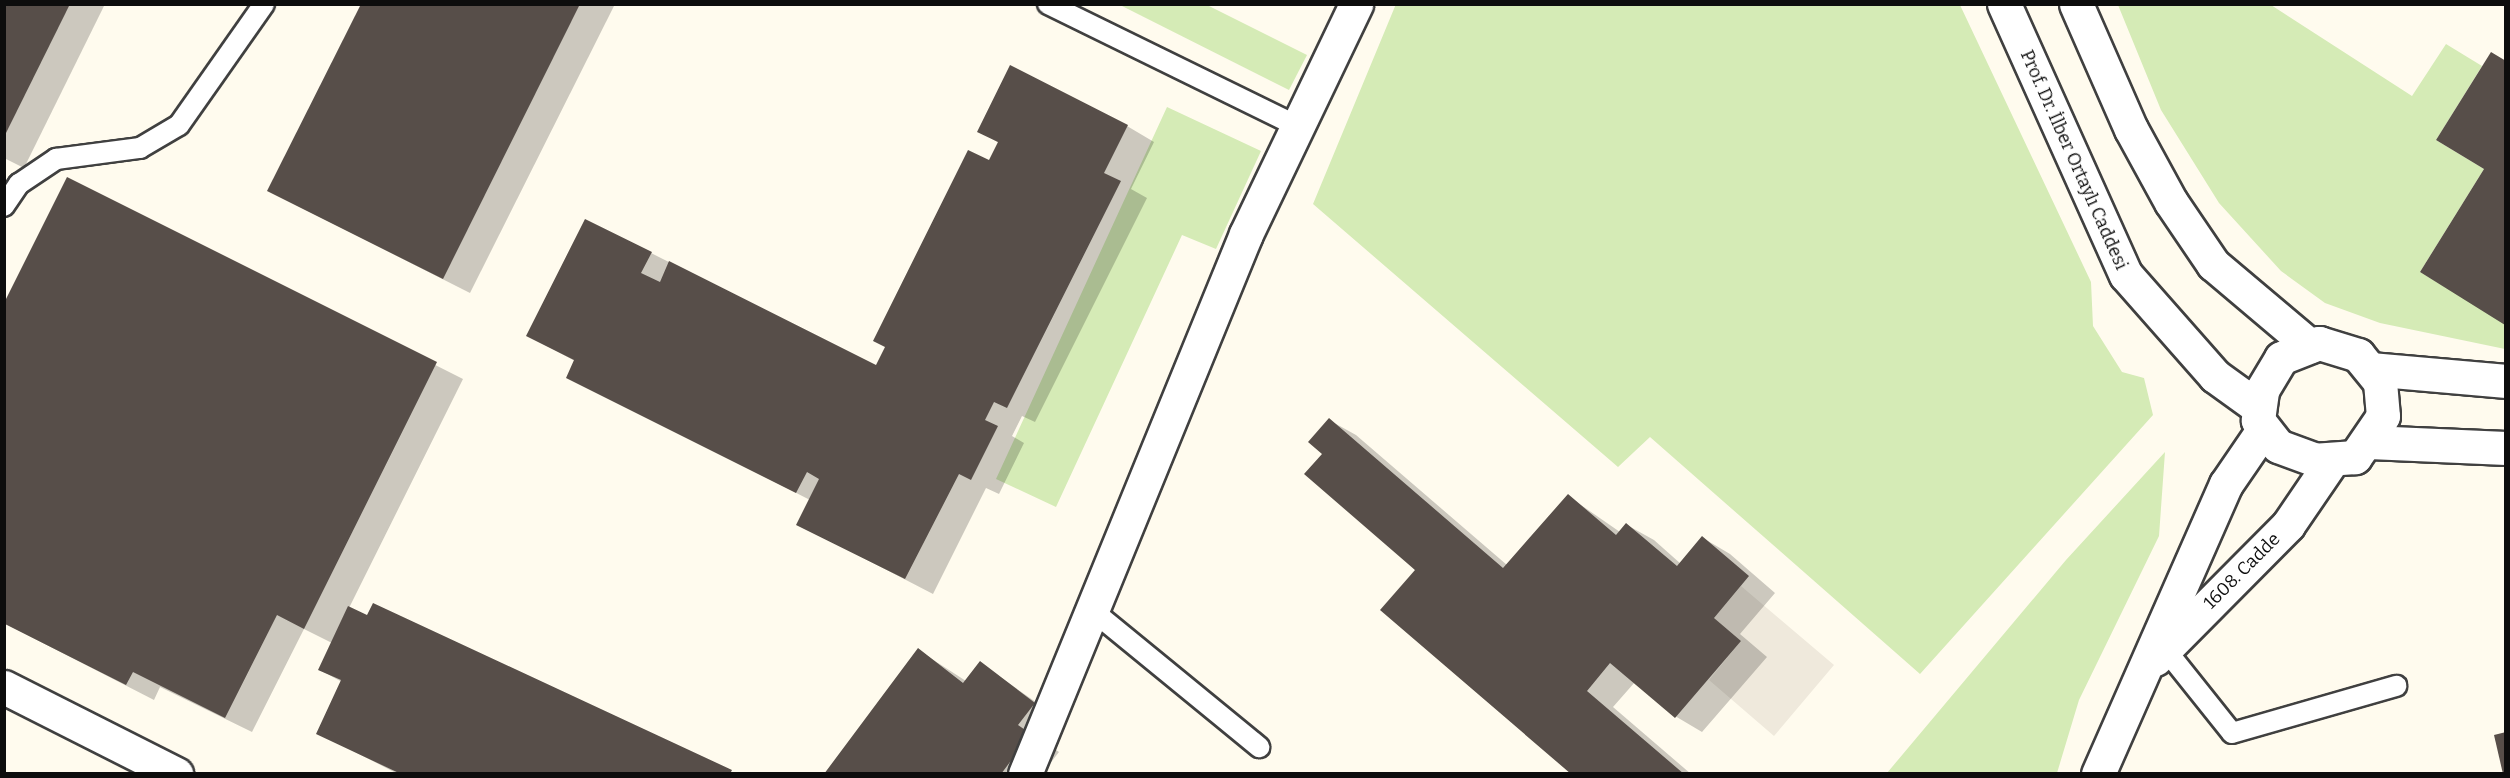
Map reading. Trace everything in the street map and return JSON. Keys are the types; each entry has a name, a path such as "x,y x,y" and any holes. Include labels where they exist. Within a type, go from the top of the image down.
{"street":[{"path":"1024,774 1093,611 1246,234 1356,4"},
{"name":"Prof. Dr. İlber Ortaylı Caddesi","path":"2004,4 2126,275 2215,376 2260,418"},
{"path":"2076,4 2131,129 2176,211 2213,264 2310,346"},
{"name":"1608. Cadde","path":"2098,774 2139,675 2226,484 2260,418 2262,390 2281,358 2319,343 2358,355 2370,369"},
{"path":"2260,418 2278,446 2316,460 2355,457 2368,442 2383,416 2380,382 2370,369"},
{"path":"2370,369 2505,381"},
{"path":"2368,442 2505,448"},
{"name":"1608. Cadde","path":"2139,675 2288,525 2333,459"},
{"path":"4,687 176,774"}],"lane":[{"path":"4,206 19,184 56,159 140,148 179,125 264,4"},
{"path":"1048,4 1297,126"},
{"path":"1093,611 1259,747"},
{"path":"2165,649 2232,733 2396,686"}],"green space":[{"path":"1396,4 1960,5 2091,282 2093,326 2122,372 2144,378 2153,415 1920,674 1650,437 1618,467 1313,204"},
{"path":"1120,5 1207,5 1307,55 1289,90"},
{"path":"2118,5 2271,5 2412,96 2446,44 2482,66 2436,140 2484,169 2420,272 2505,323 2505,349 2380,323 2325,303 2281,271 2219,203 2161,110"},
{"path":"1167,107 1261,151 1216,249 1182,235 1056,507 996,479"},
{"path":"2165,452 2159,536 2079,700 2057,773 1887,773 2066,560"}],"shaded area":[{"path":"1741,586 1834,665 1774,736 1709,680 1741,641 1714,618"}],"building":[{"path":"4,4 70,4 4,137"},
{"path":"361,4 580,4 443,279 267,191"},
{"path":"2491,52 2506,61 2505,325 2420,272 2484,169 2436,140"},
{"path":"1010,65 1128,125 1104,173 1121,181 1007,408 994,402 985,420 998,426 971,480 959,474 905,579 796,525 819,479 807,472 796,493 566,378 574,360 526,336 585,219 652,252 641,273 660,282 669,261 876,365 885,347 873,341 968,150 989,160 998,142 977,132"},
{"path":"67,177 437,362 304,629 277,615 225,718 133,672 126,685 5,624 5,301"},
{"path":"1329,418 1503,568 1568,494 1616,535 1626,523 1677,566 1702,536 1749,576 1714,618 1741,641 1675,718 1610,663 1587,691 1684,774 1571,774 1380,610 1415,570 1304,474 1322,454 1308,442"},
{"path":"373,603 732,770 730,774 401,774 316,734 341,680 318,670 348,606 367,615"},
{"path":"918,648 963,683 980,661 1035,703 1018,725 1031,734 1001,774 824,774"},
{"path":"2506,732 2506,774 2503,774 2494,735"}]}
